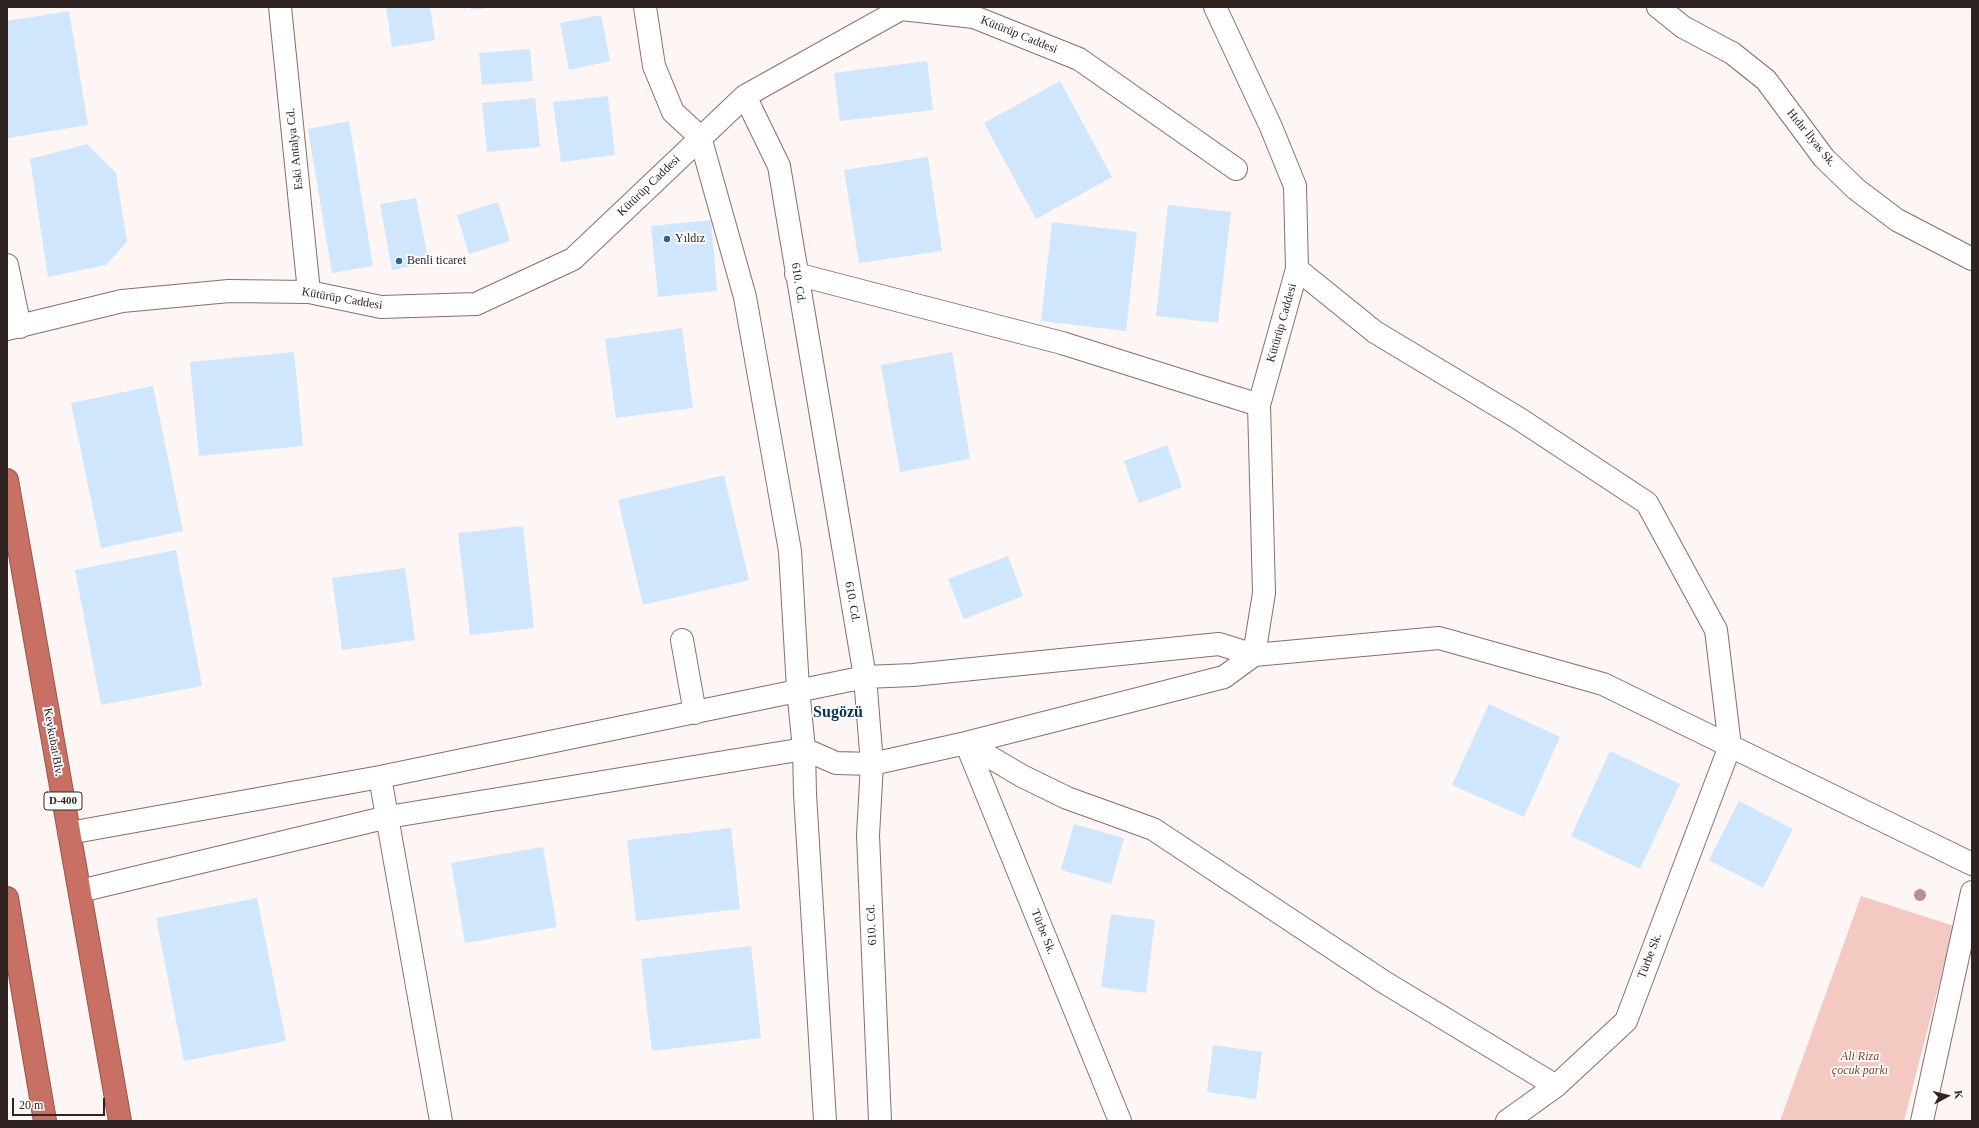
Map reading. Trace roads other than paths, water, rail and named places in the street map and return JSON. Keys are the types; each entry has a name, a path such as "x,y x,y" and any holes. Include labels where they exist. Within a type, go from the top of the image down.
{"highway":[{"name":"Keykubat Blv.","path":"7,480 120,1121"},
{"path":"7,898 45,1121"}],"street":[{"name":"Eski Antalya Cd.","path":"280,7 309,292"},
{"path":"645,7 654,66 673,112 700,137 746,304 790,551 798,689 804,749 805,794 825,1121"},
{"name":"Kütürüp Caddesi","path":"1214,7 1271,127 1296,186 1297,269 1259,405 1264,593 1254,655"},
{"name":"Hıdır İlyas Sk.","path":"1658,7 1683,27 1732,53 1766,80 1824,158 1856,189 1897,220 1972,259"},
{"name":"Kütürüp Caddesi","path":"14,328 122,301 229,291 309,292 380,308 476,304 573,259 745,96 901,8 974,17 1079,60 1236,168"},
{"name":"610. Cd.","path":"745,96 780,166 796,274 865,677 872,764 868,835 880,1121"},
{"path":"7,265 14,328"},
{"path":"1297,269 1375,332 1518,418 1647,503 1716,630 1730,746"},
{"path":"796,274 1062,343 1259,405"},
{"path":"69,833 380,777 695,713 798,689 865,677 913,675 1219,644 1254,655 1439,638 1604,684 1972,864"},
{"path":"682,640 695,713"},
{"path":"80,891 388,817 804,749 836,763 872,764 1224,677 1254,655"},
{"path":"966,742 1022,776 1067,798 1154,828 1384,982 1556,1086"},
{"name":"Türbe Sk.","path":"966,742 1120,1121"},
{"name":"Türbe Sk.","path":"1507,1121 1556,1086 1626,1021 1730,746"},
{"path":"380,777 441,1121"},
{"path":"1922,1121 1972,892"}],"place":[{"name":"Yıldız","path":"667,239"},
{"name":"Benli ticaret","path":"399,261"}],"district":[{"name":"Sugözü","path":"838,713"}],"park label":[{"name":"Ali Riza çocuk parkı","path":"1860,1064"}]}
